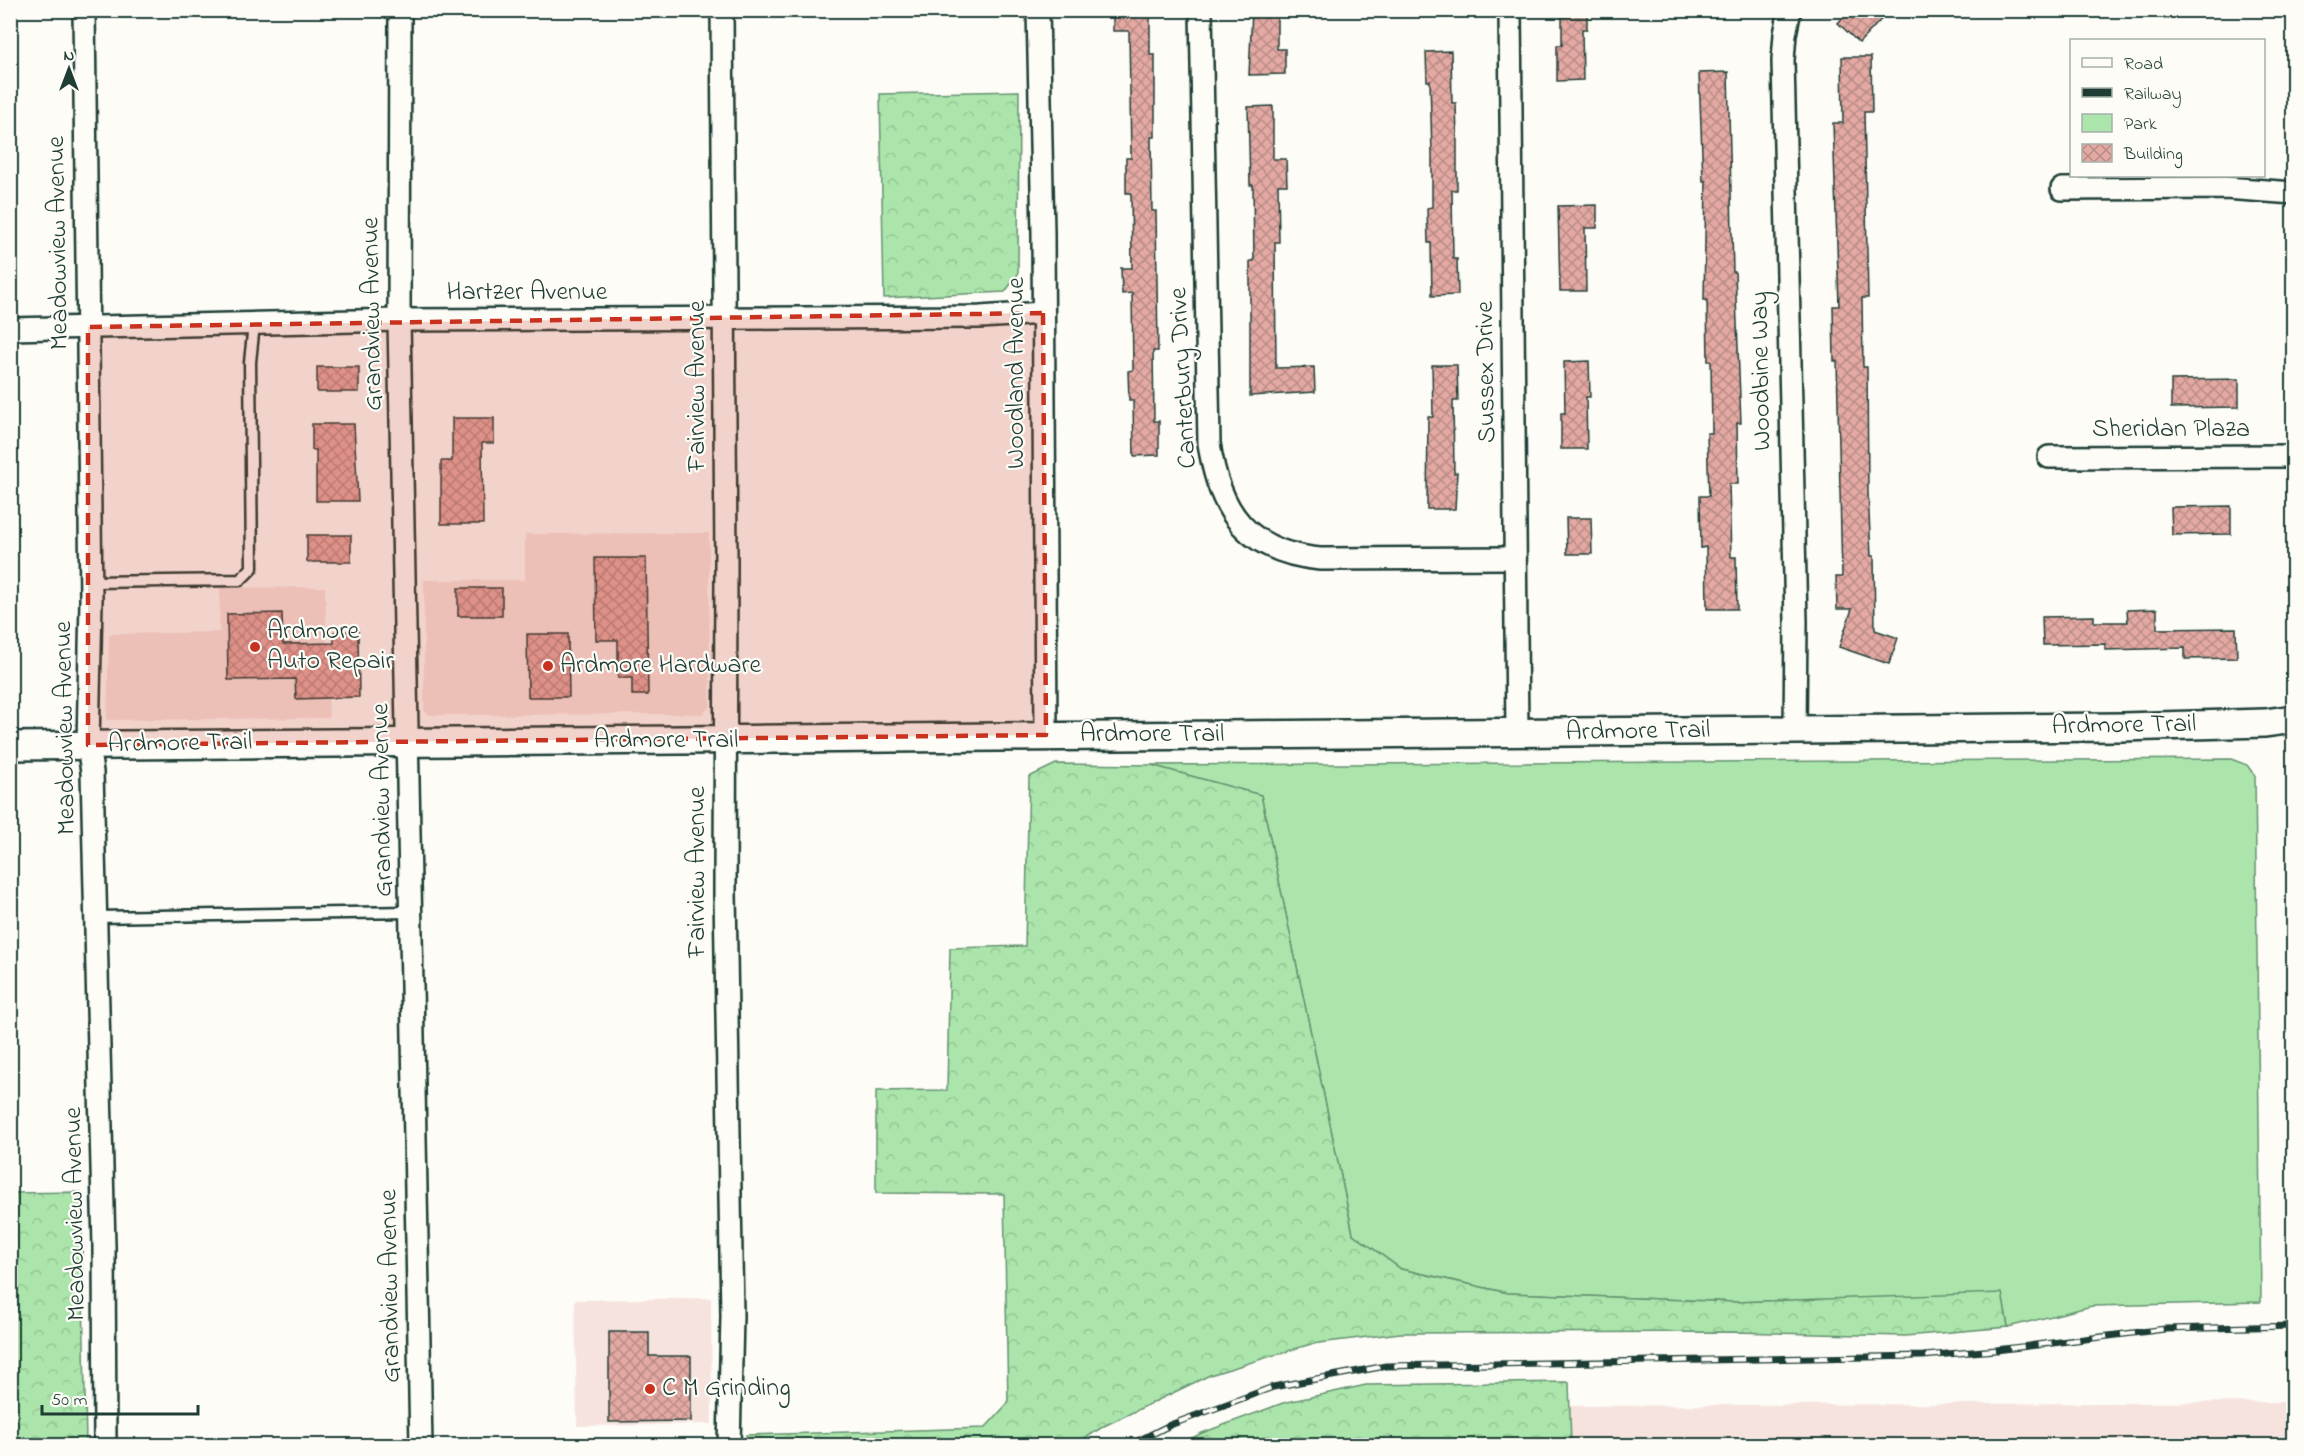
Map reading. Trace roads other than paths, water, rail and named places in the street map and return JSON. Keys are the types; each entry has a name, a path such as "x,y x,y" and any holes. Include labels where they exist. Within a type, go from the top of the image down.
{"street":[{"name":"Meadowview Avenue","path":"84,10 91,582 88,745 92,772 104,1246 105,1446"},
{"name":"Grandview Avenue","path":"400,10 399,320 421,1446"},
{"name":"Fairview Avenue","path":"722,10 725,740 732,1316 729,1446"},
{"name":"Woodland Avenue","path":"1038,10 1046,735"},
{"name":"Canterbury Drive","path":"1201,10 1209,443 1213,472 1222,495 1235,517 1250,534 1270,547 1293,556 1320,559 1515,558"},
{"name":"Sussex Drive","path":"1510,10 1516,734"},
{"name":"Woodbine Way","path":"1791,10 1785,34 1783,60 1796,622 1795,730"},
{"path":"2062,189 2225,188 2294,193"},
{"name":"Hartzer Avenue","path":"10,329 399,320 980,317 1043,313"},
{"name":"Sheridan Plaza","path":"2049,457 2294,456"},
{"name":"Ardmore Trail","path":"10,746 2122,727 2265,723 2294,719"}],"lane":[{"path":"91,582 240,579 252,568 250,362 254,324"},
{"path":"96,917 411,912"}],"railway":[{"path":"1128,1446 1170,1425 1273,1387 1386,1366 1923,1356 1996,1350 2165,1329 2294,1326"}],"place":[{"name":"Ardmore Auto Repair","path":"255,647"},
{"name":"Ardmore Hardware","path":"548,666"},
{"name":"C M Grinding","path":"650,1389"}]}
